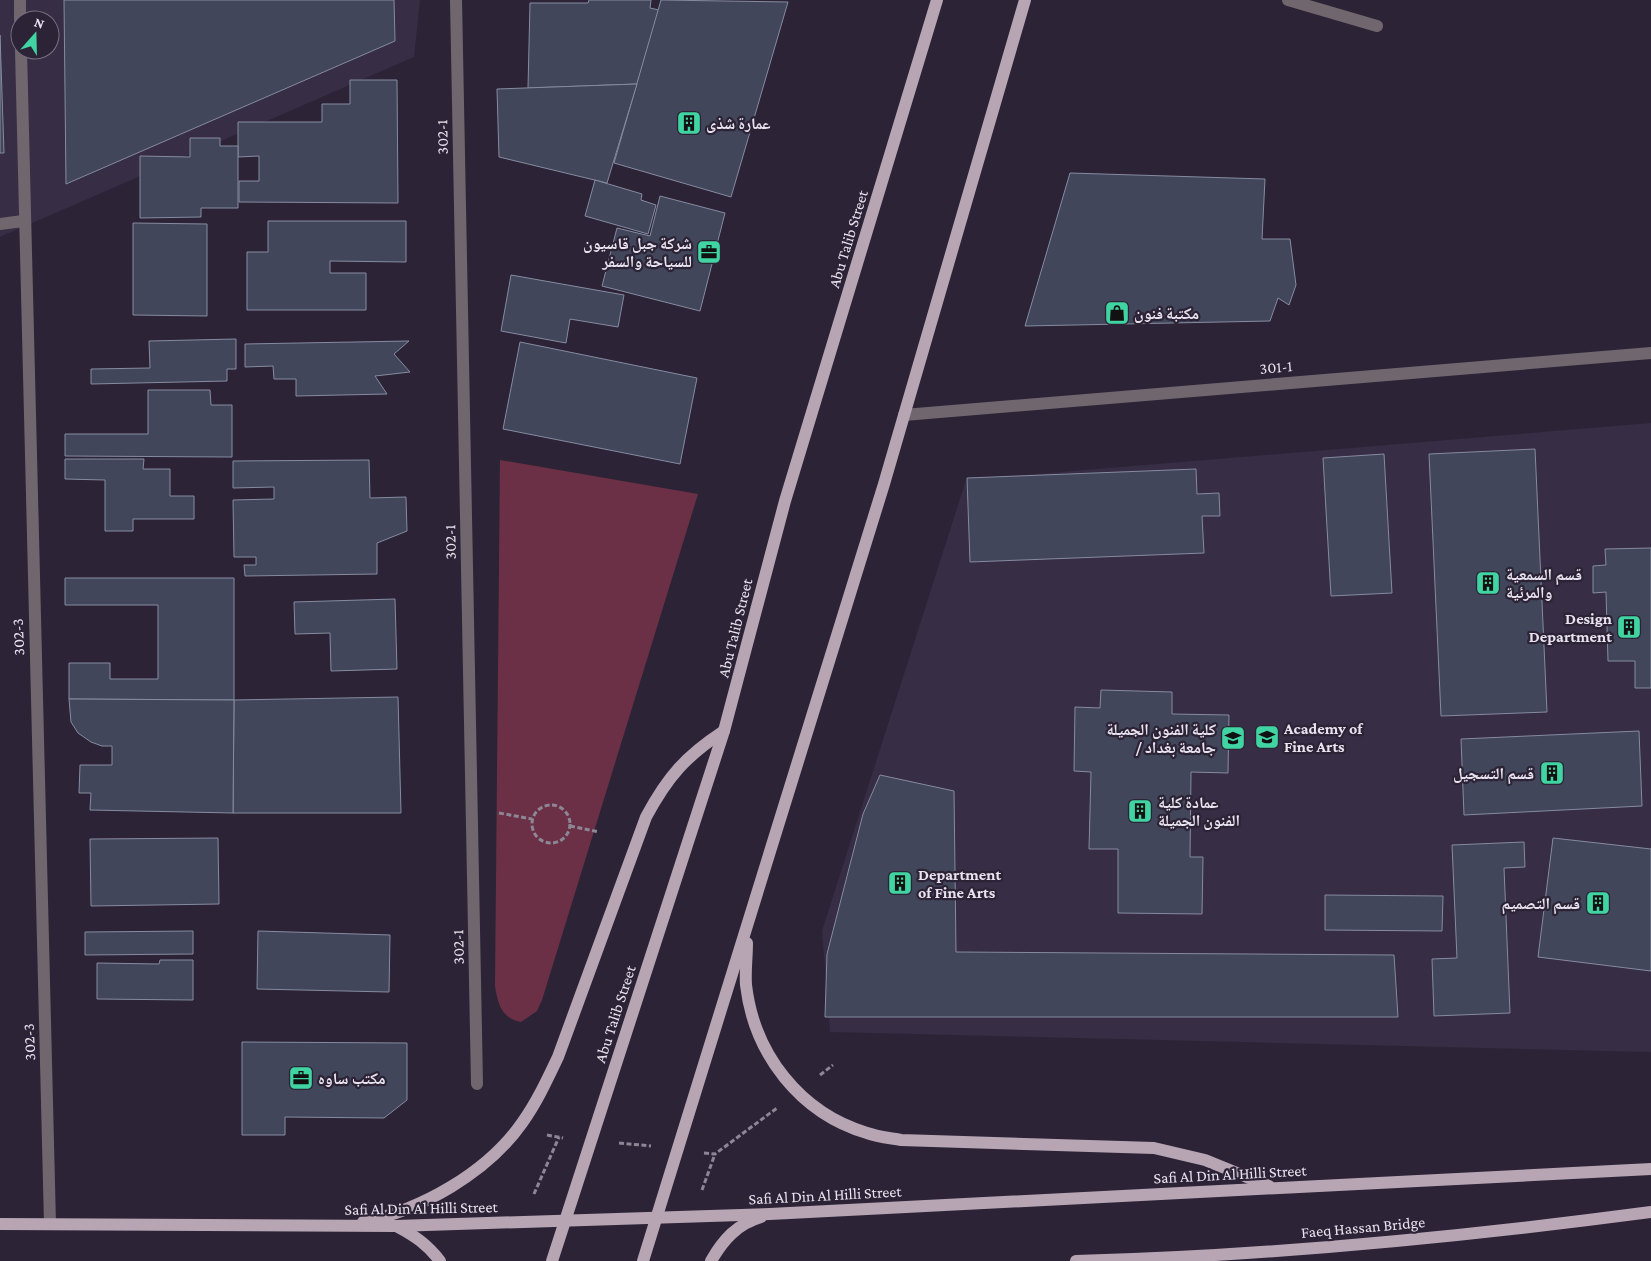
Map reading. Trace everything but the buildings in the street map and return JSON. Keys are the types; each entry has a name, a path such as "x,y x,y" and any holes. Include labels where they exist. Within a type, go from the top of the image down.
{"main road":[{"name":"Abu Talib Street","path":"552,1261 724,731 785,501 937,0"},
{"path":"643,1261 904,415 1025,0"},
{"path":"341,1226 370,1220 409,1206 464,1178 492,1156 518,1128 542,1092 558,1057 646,817 660,791 676,769 698,748 724,731"},
{"path":"749,921 746,983 752,1017 764,1049 783,1077 807,1102 836,1120 867,1134 901,1140 1154,1148 1205,1160 1274,1188"},
{"name":"Safi Al Din Al Hilli Street","path":"0,1224 396,1226 656,1218 770,1214 1651,1168"},
{"name":"Faeq Hassan Bridge","path":"1076,1261 1327,1247 1587,1221 1651,1212"},
{"path":"711,1261 719,1246 733,1231 750,1220 770,1214"},
{"path":"396,1226 414,1235 430,1248 440,1261"}],"street":[{"name":"302-1","path":"456,0 477,1084"},
{"path":"1288,0 1377,26"},
{"name":"302-3","path":"21,60 23,221 50,1224"},
{"path":"0,224 23,221"},
{"name":"301-1","path":"904,415 1651,352"}],"path":[{"path":"553,806 564,810 568,815 570,826 564,838 548,843 541,842 533,831 532,819 540,809 553,806"},
{"path":"472,808 532,819"},
{"path":"570,826 599,832"},
{"path":"707,1176 715,1154 765,1116"},
{"path":"549,1135 570,1139"},
{"path":"531,1200 559,1137"},
{"path":"623,1144 649,1146"},
{"path":"701,1153 715,1154"}],"shaded area":[{"path":"0,0 420,0 414,57 0,237"},
{"name":"Academy of Fine Arts","path":"1651,423 1651,1052 830,1032 822,931 966,480"},
{"path":"500,460 698,494 542,1000 537,1011 521,1022 505,1014 499,1004 495,986"}],"place":[{"name":"عمارة شذى","path":"689,123"},
{"name":"شركة جبل قاسيون للسياحة والسفر","path":"709,252"},
{"name":"مكتبة فنون","path":"1117,313"},
{"name":"قسم السمعية والمرئية","path":"1488,583"},
{"name":"Design Department","path":"1629,627"},
{"name":"Academy of Fine Arts","path":"1267,737"},
{"name":"كلية الفنون الجميلة / جامعة بغداد","path":"1233,738"},
{"name":"قسم التسجيل","path":"1552,773"},
{"name":"عمادة كلية الفنون الجميلة","path":"1140,811"},
{"name":"Department of Fine Arts","path":"900,883"},
{"name":"قسم التصميم","path":"1598,903"},
{"name":"مكتب ساوه","path":"301,1078"}]}
